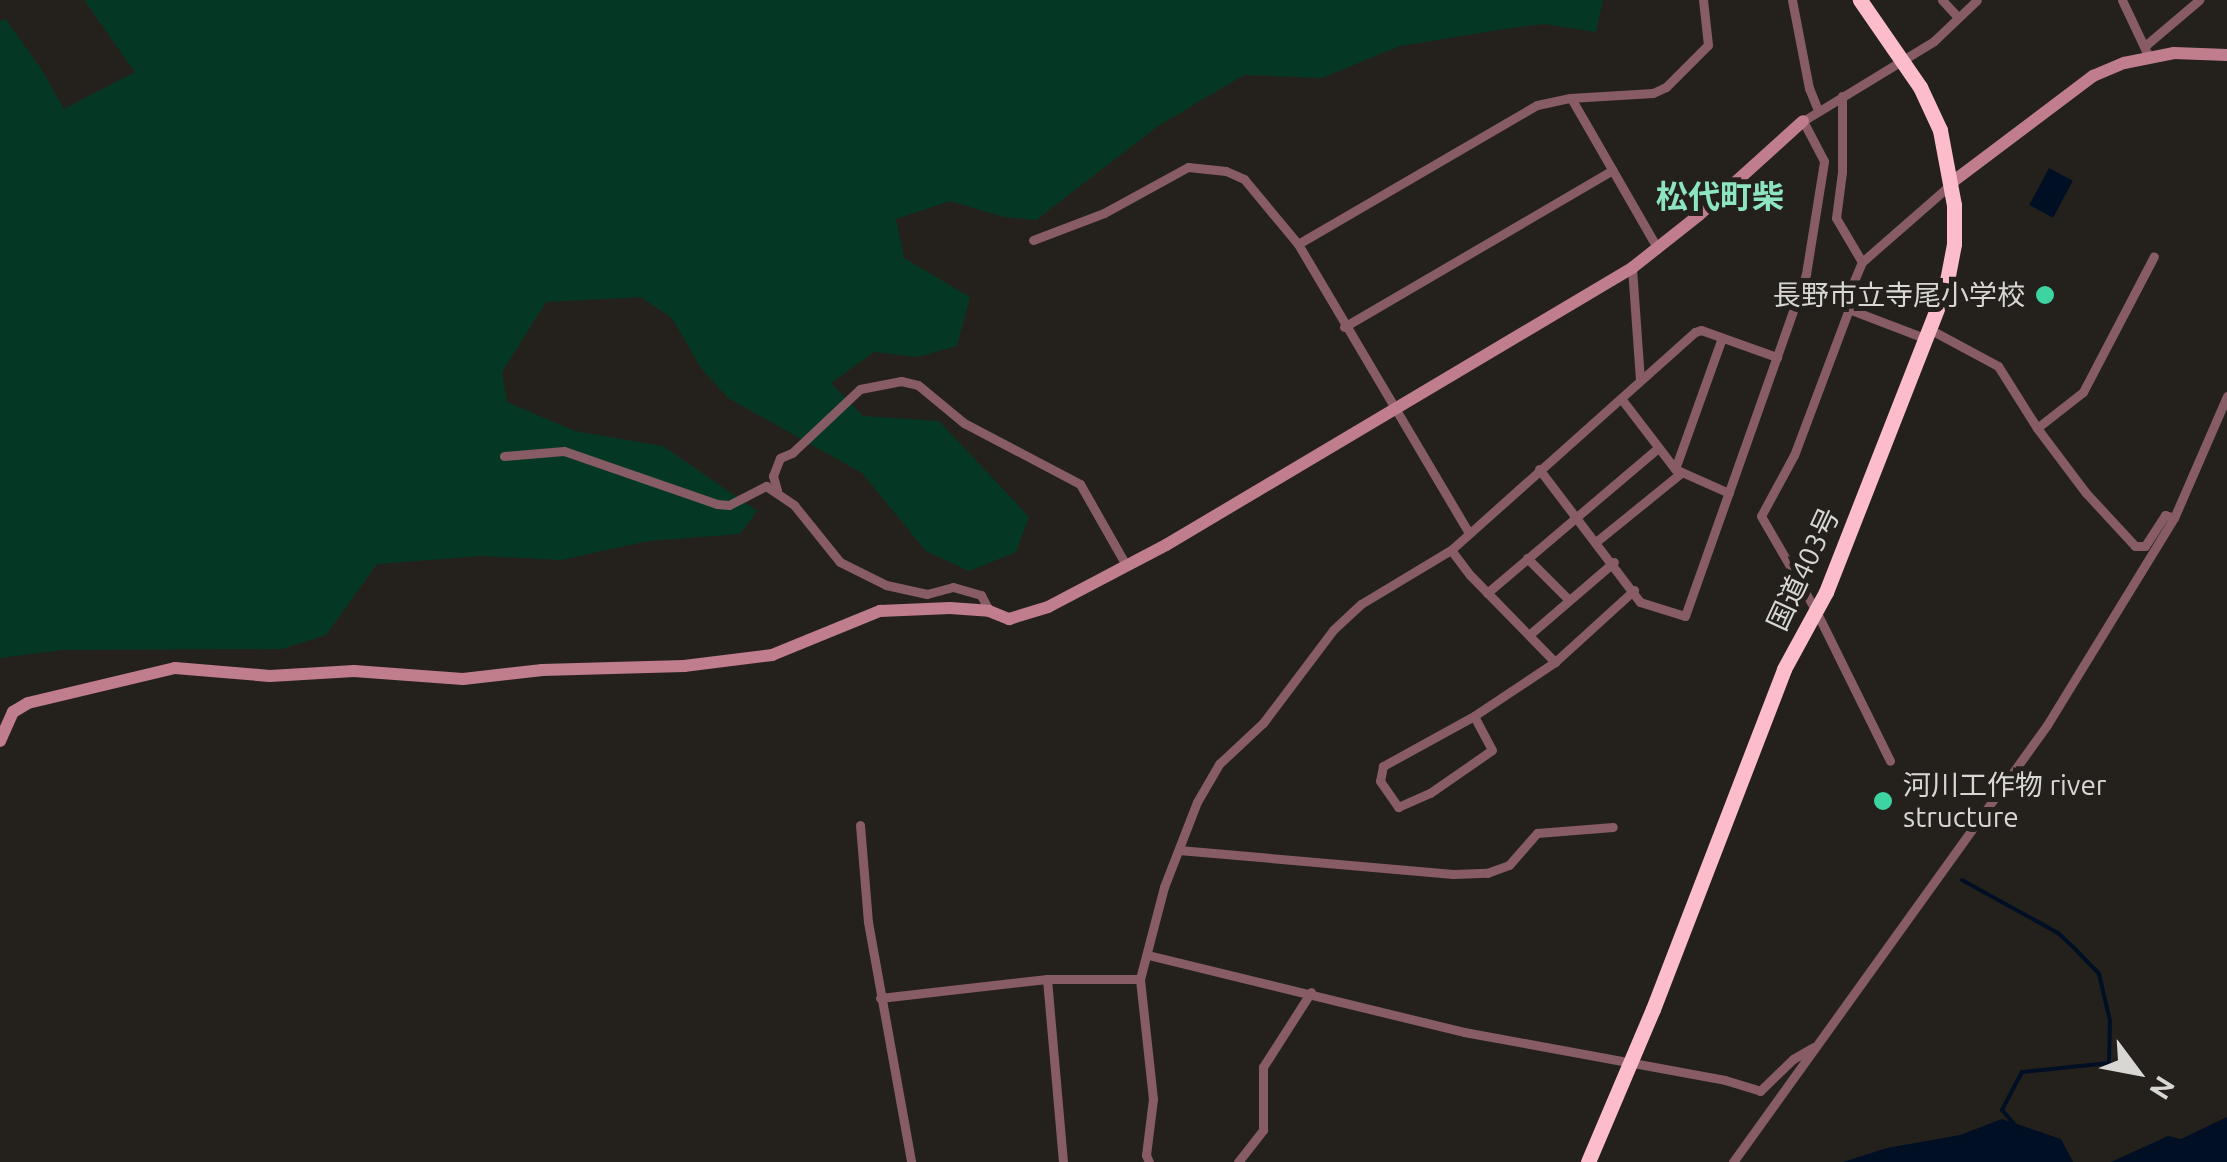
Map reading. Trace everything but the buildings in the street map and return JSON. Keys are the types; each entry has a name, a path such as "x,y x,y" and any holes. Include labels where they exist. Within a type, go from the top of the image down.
{"highway":[{"name":"国道403号","path":"1588,1162 1784,669 1816,611 1929,335 1954,244 1952,183 1932,109 1860,0"}],"street":[{"path":"1298,244 1537,105 1571,98 1653,93 1666,87 1708,45 1703,0"},
{"path":"1792,0 1809,88 1818,110"},
{"path":"1942,0 1958,18"},
{"path":"0,741 13,712 28,702 176,668 270,676 354,671 463,679 542,670 684,666 772,655 880,610 906,607 989,611 1009,618 1048,607 1632,268 1803,121 1902,61 1978,0"},
{"path":"2122,0 2147,51"},
{"path":"2174,518 2165,515 2145,546 2135,546 2086,494 1998,366 1929,335 1843,307 1862,262 1952,183 2093,76 2147,51 2199,0"},
{"path":"2147,51 2227,54"},
{"path":"1842,96 1842,172 1836,218 1862,262"},
{"path":"1571,98 1658,249"},
{"path":"1538,468 1614,562 1640,602 1684,616 1806,274 1824,153 1803,121"},
{"path":"1033,240 1104,213 1188,166 1226,170 1258,190 1298,244 1468,532"},
{"path":"1344,327 1613,170"},
{"path":"2037,428 2083,392 2154,256"},
{"path":"1632,268 1640,379"},
{"path":"1849,309 1794,456 1761,516 1816,611 1890,761"},
{"path":"1149,1162 1146,1155 1154,1099 1140,979 1164,887 1197,802 1219,764 1262,723 1333,630 1362,604 1451,550 1538,468 1623,401 1640,379 1659,368 1695,332 1777,357"},
{"path":"1597,540 1678,471 1722,338"},
{"path":"989,611 981,595 953,587 927,594 886,585 840,562 777,490 773,476 780,458 860,389 901,381 918,385 964,424 1080,484 1126,565"},
{"path":"1733,1162 2047,725 2174,518 2227,396"},
{"path":"1623,401 1678,471 1728,493"},
{"path":"1487,593 1657,449"},
{"path":"504,456 564,452 717,504 729,505 766,486 777,490"},
{"path":"1451,550 1555,662"},
{"path":"1528,558 1569,600"},
{"path":"1529,635 1614,562"},
{"path":"1474,716 1492,750 1430,793 1398,807 1380,781 1383,766 1474,716 1555,662 1634,590"},
{"path":"860,825 880,998 911,1162"},
{"path":"1179,850 1453,874 1486,873 1508,865 1536,832 1612,826"},
{"path":"1148,955 1464,1032 1726,1080 1760,1091 1793,1059 1816,1046"},
{"path":"880,998 1047,979 1140,979"},
{"path":"1047,979 1063,1162"},
{"path":"1238,1162 1262,1130 1263,1067 1310,992"}],"green space":[{"path":"84,0 1603,0 1596,32 1545,24 1504,29 1400,46 1322,78 1244,75 1158,126 1036,220 1004,217 950,201 896,219 904,258 970,297 957,346 917,357 874,352 831,383 863,416 939,421 1029,517 1016,552 969,571 926,551 862,473 728,398 701,368 672,318 641,297 546,302 502,372 507,402 575,431 663,446 757,511 740,534 648,541 561,560 481,556 377,564 326,635 282,649 63,650 0,658 0,21 5,19 40,67 64,109 135,72"}],"water":[{"path":"2049,168 2073,181 2053,218 2029,205"},
{"path":"2227,1117 2227,1162 2111,1162 2168,1136 2181,1139"},
{"path":"2002,1119 2061,1139 2073,1162 1843,1162 1887,1148 1960,1135"}],"waterway":[{"path":"1962,880 2058,933 2076,950 2099,974 2110,1021 2109,1063 2022,1072 2002,1110 2016,1126"}],"place":[{"name":"長野市立寺尾小学校","path":"2045,295"},
{"name":"河川工作物 river structure","path":"1883,801"}],"district":[{"name":"松代町柴","path":"1720,196"}]}
